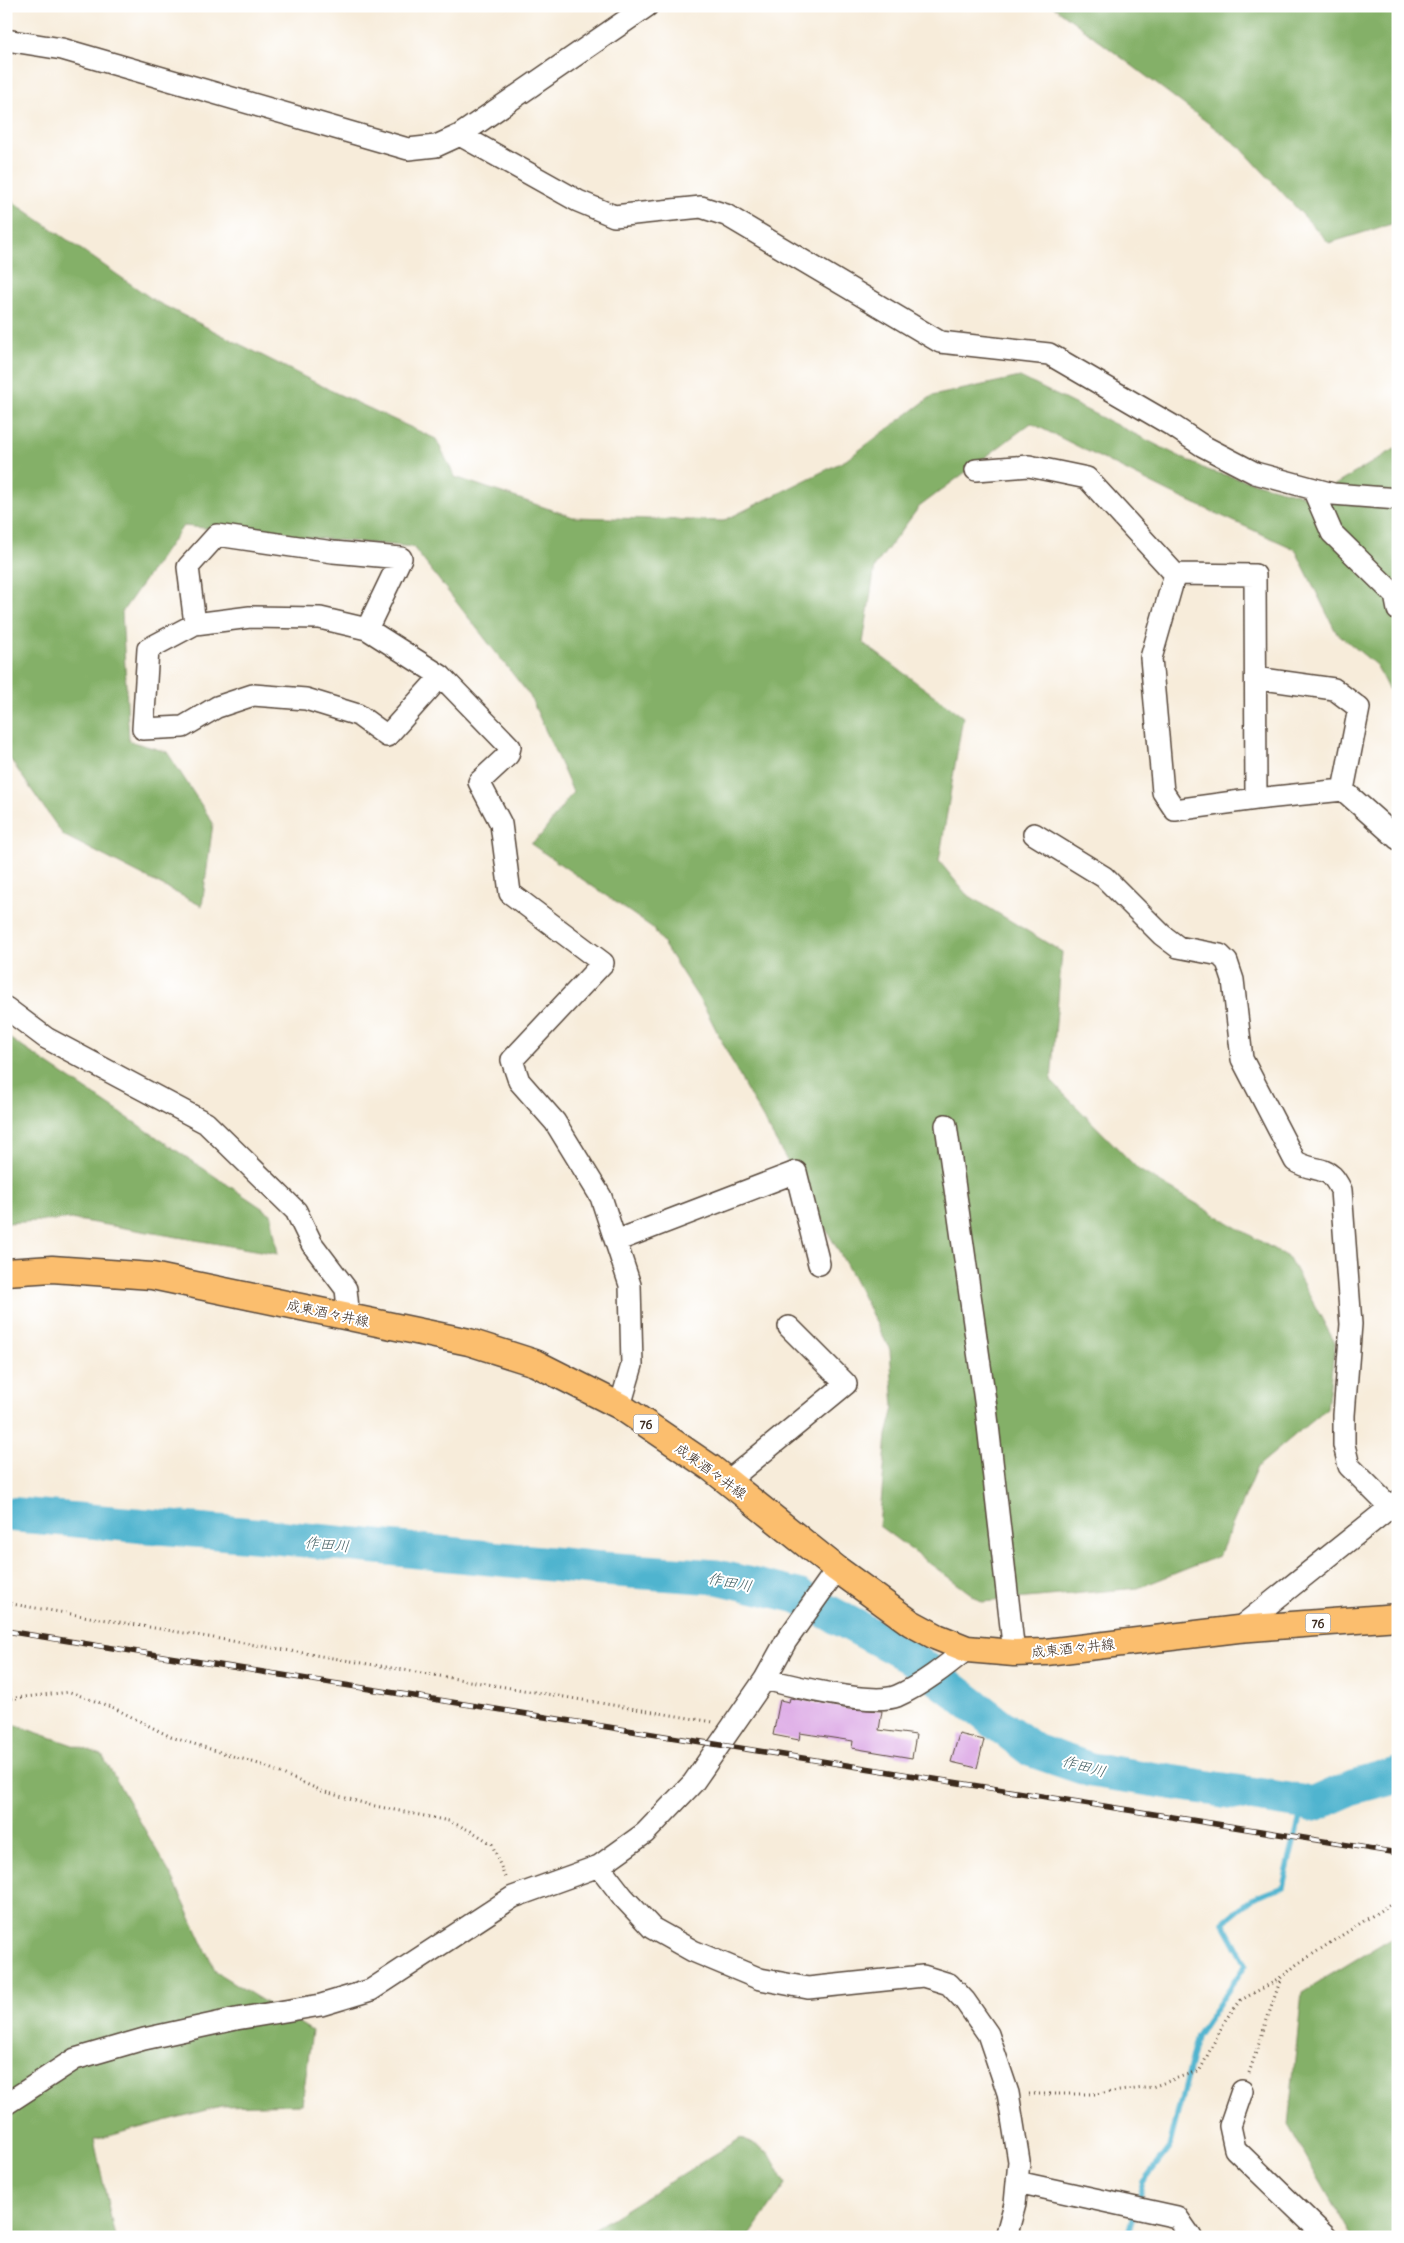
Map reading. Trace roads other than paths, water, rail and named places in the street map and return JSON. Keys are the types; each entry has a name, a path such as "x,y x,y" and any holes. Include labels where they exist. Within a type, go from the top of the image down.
{"main road":[{"name":"成東酒々井線","path":"6,1272 52,1269 152,1276 469,1342 534,1363 620,1406 728,1482 837,1569 911,1623 937,1637 967,1649 1014,1653 1046,1652 1238,1629 1398,1617"}],"street":[{"path":"6,40 62,49 408,149 436,146 460,135 647,6"},
{"path":"460,135 578,201 614,216 701,207 726,215 940,342 1049,354 1173,426 1203,446 1255,473 1333,494 1398,499"},
{"path":"976,470 1029,466 1087,478 1175,574 1255,575 1256,799"},
{"path":"1313,489 1332,533 1395,595 1398,610"},
{"path":"196,624 188,567 217,536 333,552 401,558 367,629"},
{"path":"1175,574 1151,658 1164,792 1175,810 1343,790 1398,838"},
{"path":"441,676 387,736 358,715 306,699 253,695 217,707 183,727 143,729 148,649 196,624 250,617 320,618 367,629 441,676 510,747 508,754 480,782 500,824 510,892 603,963 512,1060 519,1081 555,1122 601,1197 630,1284 632,1365 620,1406"},
{"path":"1256,678 1334,689 1359,708 1343,790"},
{"path":"1034,834 1104,877 1162,934 1178,946 1220,955 1227,962 1233,980 1242,1059 1295,1160 1304,1167 1321,1170 1332,1176 1341,1190 1351,1324 1344,1415 1344,1445 1349,1466 1394,1504 1238,1629"},
{"path":"6,1008 46,1038 206,1123 296,1211 312,1244 346,1289 349,1318"},
{"path":"946,1126 986,1408 1014,1653"},
{"path":"616,1242 796,1172 819,1264"},
{"path":"728,1482 846,1384 789,1327"},
{"path":"6,2104 75,2059 154,2037 236,2019 321,2005 371,1990 513,1897 599,1866 645,1833 693,1783 765,1679 786,1641 837,1569"},
{"path":"765,1679 804,1690 878,1699 896,1696 945,1667 967,1649"},
{"path":"599,1866 623,1897 652,1928 693,1951 760,1979 808,1988 923,1976 949,1984 965,2001 988,2034 1008,2093 1019,2161 1015,2204 1006,2237"},
{"path":"1242,2091 1230,2126 1235,2149 1326,2237"},
{"path":"1017,2182 1176,2217 1191,2237"}],"waterway":[{"name":"作田川","path":"6,1514 265,1536 602,1569 717,1577 798,1596 908,1655 1032,1750 1091,1770 1302,1802 1309,1805 1353,1787 1398,1775"},
{"path":"1137,2203 1143,2182 1169,2148 1197,2036 1246,1964 1223,1922 1250,1900 1283,1887 1300,1817 1309,1805"},
{"path":"1128,2237 1135,2212"}],"railway":[{"path":"6,1631 1398,1853"}]}
